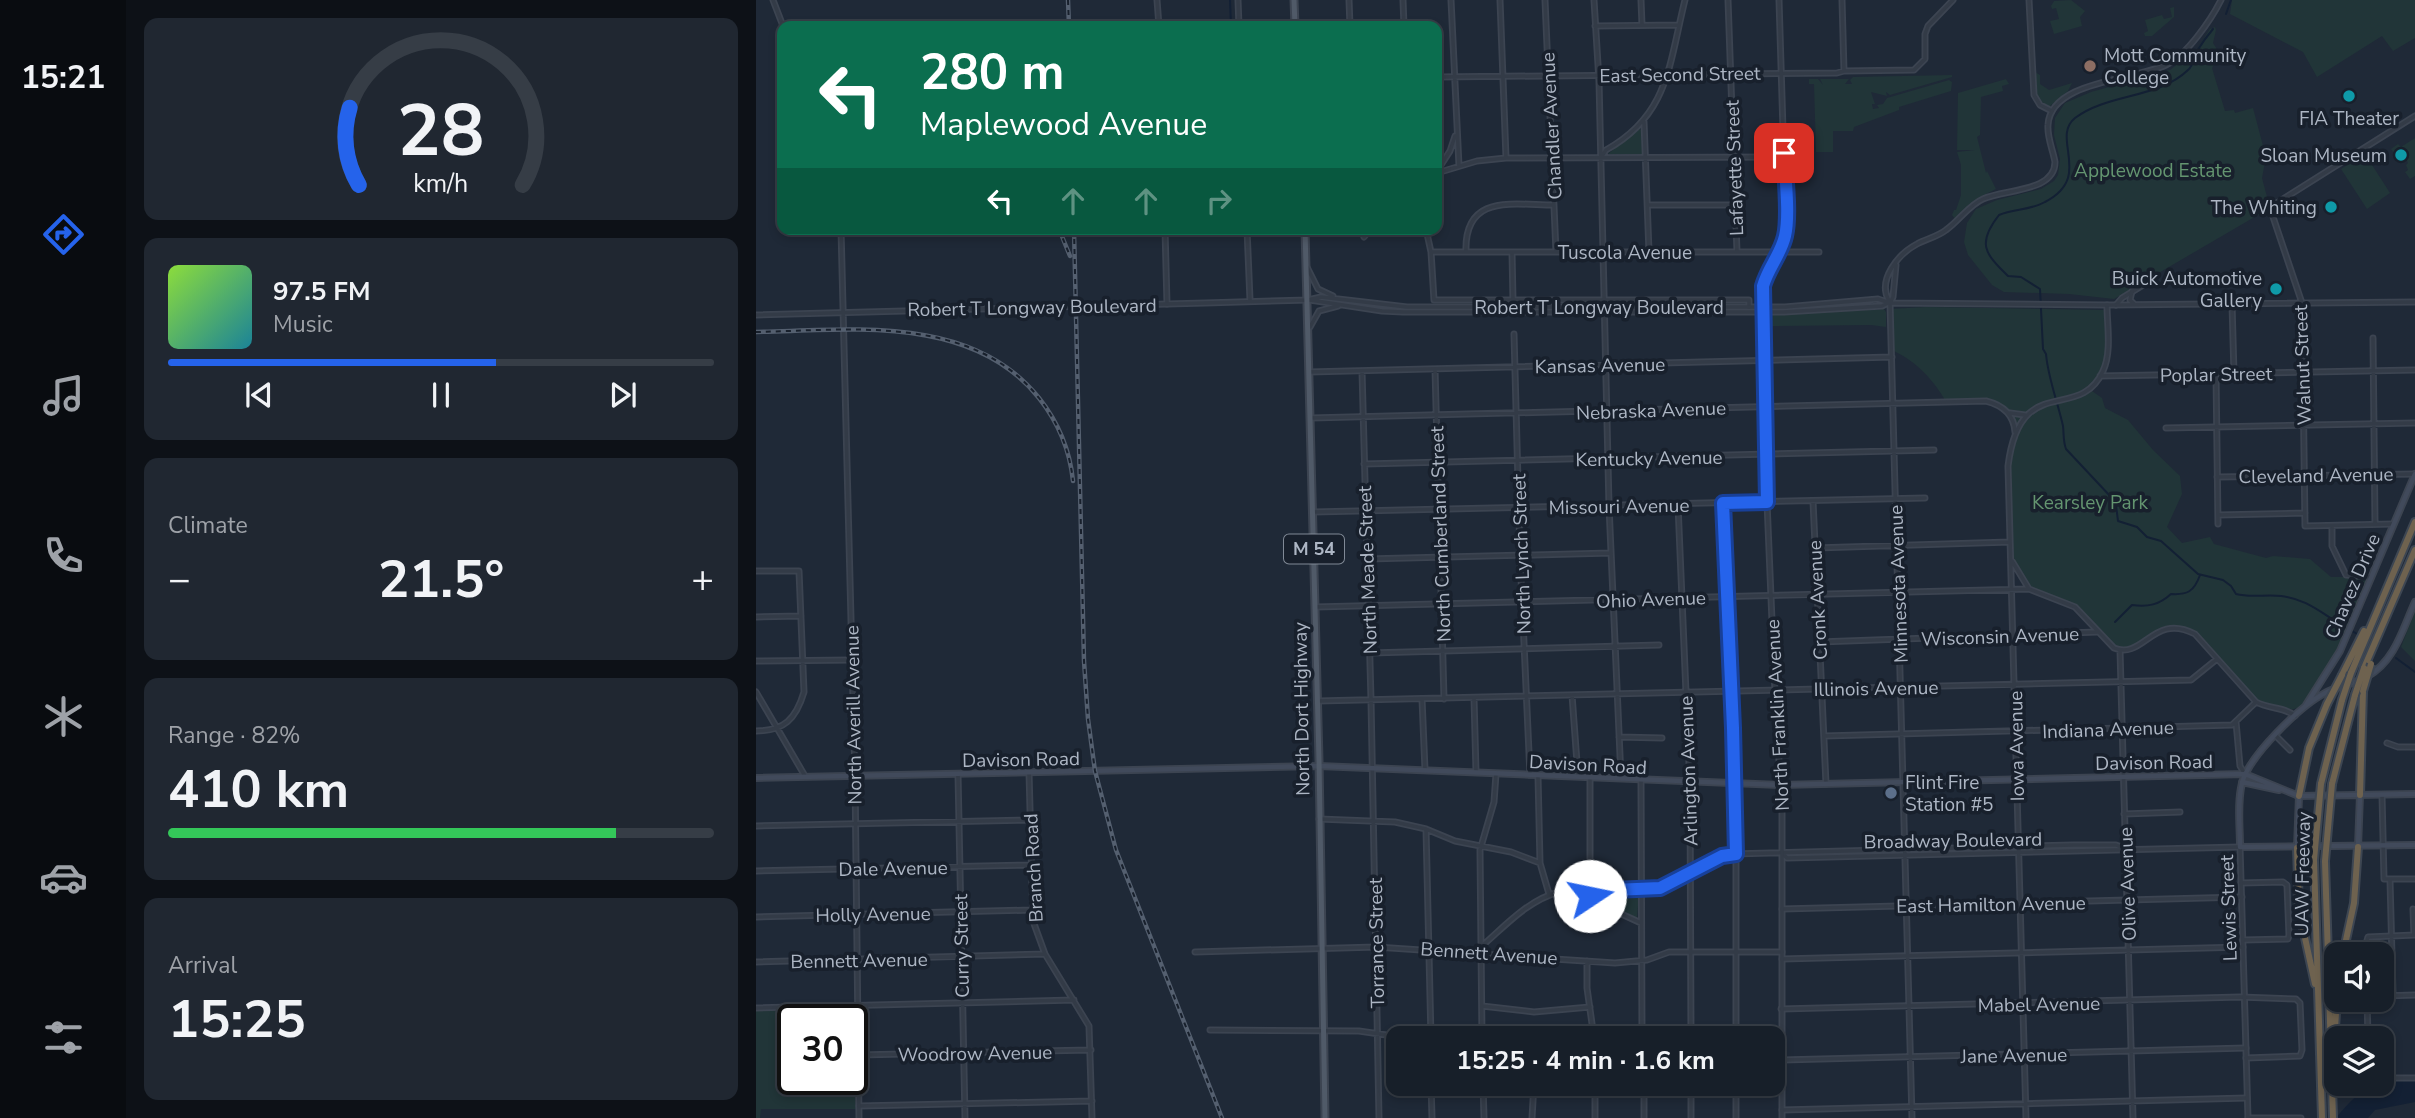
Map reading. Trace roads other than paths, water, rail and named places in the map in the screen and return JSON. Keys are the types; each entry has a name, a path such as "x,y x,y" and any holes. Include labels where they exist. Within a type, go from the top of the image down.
{"highway":[{"name":"UAW Freeway","path":"2322,1114 2314,860 2321,784 2351,673 2415,522"},
{"name":"UAW Freeway","path":"2330,1026 2325,861 2332,784 2355,695 2415,550"},
{"path":"2299,796 2306,758 2327,704 2382,599"},
{"path":"2360,795 2363,691 2367,666"},
{"path":"2346,942 2354,903 2358,847"},
{"path":"2297,848 2299,910 2310,953 2319,1011"},
{"name":"UAW Freeway","path":"2332,1096 2333,1118"}],"main road":[{"path":"1294,0 1296,21"},
{"name":"M 54","path":"1305,235 1308,300"},
{"name":"North Dort Highway","path":"1308,300 1325,1118"},
{"name":"Chavez Drive","path":"2295,716 2306,705 2340,651 2415,474"},
{"name":"Chavez Drive","path":"2306,705 2367,677 2383,665 2396,646 2415,602"},
{"path":"2326,675 2328,683 2336,689"},
{"name":"Lewis Street","path":"2240,847 2239,800 2245,774 2255,757 2295,716"},
{"name":"Davison Road","path":"756,778 1319,766 1780,785 2245,774 2299,796 2415,794"},
{"path":"2242,782 2287,792"},
{"path":"2358,847 2360,795"},
{"path":"2297,848 2299,796"},
{"name":"Broadway Boulevard","path":"2240,847 2415,845"}],"street":[{"path":"773,0 781,21"},
{"path":"1157,0 1159,21"},
{"path":"1238,0 1239,21"},
{"path":"1349,0 1350,21"},
{"path":"1403,0 1404,21"},
{"path":"1451,0 1459,166"},
{"path":"1500,0 1506,158"},
{"name":"Chandler Avenue","path":"1545,0 1556,252"},
{"path":"1594,0 1601,158 1609,506 1621,779"},
{"path":"1641,0 1642,25"},
{"path":"1601,158 1606,150 1644,122 1658,100 1667,75 1685,0"},
{"name":"Lafayette Street","path":"1728,0 1737,252"},
{"name":"North Franklin Avenue","path":"1779,0 1786,228 1779,253 1766,273 1763,310 1767,502 1782,853 1781,1026"},
{"path":"1842,0 1844,71"},
{"name":"East Second Street","path":"1442,77 1914,70 1921,65 1926,53 1925,34 1928,26 1952,0"},
{"path":"2029,0 2034,97 2040,105 2052,111 2058,102 2072,93 2170,63 2197,37 2221,0"},
{"path":"1595,26 1679,25"},
{"name":"Minnesota Avenue","path":"1912,1118 1892,357 1887,279 1891,268 1904,253 1945,231 1980,200 2039,184 2050,178 2056,166 2048,129 2052,111"},
{"name":"Walnut Street","path":"2332,525 2305,526 2302,303 2270,208 2415,116"},
{"path":"1644,122 1649,252"},
{"path":"1442,164 1457,132"},
{"path":"1442,171 1477,161 1506,158 1810,160"},
{"path":"1466,252 1466,232 1481,211 1502,204 1555,205"},
{"path":"1648,205 1735,205"},
{"name":"North Averill Avenue","path":"841,235 858,1004"},
{"path":"1165,235 1167,304"},
{"path":"1247,235 1250,300"},
{"path":"1427,235 1434,300 1749,300 1749,307"},
{"name":"Tuscola Avenue","path":"1431,252 1819,252"},
{"path":"1512,252 1513,301"},
{"path":"1307,266 1318,289 1338,298"},
{"path":"2116,305 2148,282"},
{"path":"2132,291 2130,300 2136,305"},
{"name":"Robert T Longway Boulevard","path":"1308,300 1321,297 1338,298 1410,307 1763,310 1882,306 1890,303 2107,306 2414,300"},
{"name":"Robert T Longway Boulevard","path":"756,315 1250,300 1308,300 1382,311 1414,312 1749,307 1763,310"},
{"path":"2232,304 2234,374"},
{"path":"1309,332 1314,317 1323,309 1351,306"},
{"path":"2015,434 2025,415 2034,408 2076,396 2089,388 2100,376 2107,361 2107,306"},
{"path":"1410,307 1414,312"},
{"name":"North Lynch Street","path":"1514,334 1530,775"},
{"path":"2373,338 2375,524"},
{"name":"Kansas Avenue","path":"1308,372 1892,357"},
{"name":"North Cumberland Street","path":"1435,369 1444,699"},
{"name":"Poplar Street","path":"2100,376 2415,370"},
{"name":"North Meade Street","path":"1362,371 1373,768"},
{"path":"2216,374 2218,524"},
{"name":"Nebraska Avenue","path":"1311,418 1986,401 2018,415 2025,415"},
{"path":"2007,411 2014,423 2015,434"},
{"path":"2166,428 2415,423"},
{"name":"Iowa Avenue","path":"2015,434 2008,466 2026,1118"},
{"name":"Kentucky Avenue","path":"1364,464 1934,450"},
{"name":"Cleveland Avenue","path":"2217,477 2415,474"},
{"name":"Missouri Avenue","path":"1313,512 1925,498"},
{"name":"Cronk Avenue","path":"1813,501 1826,784"},
{"path":"1723,503 1735,783 1736,1026"},
{"name":"Arlington Avenue","path":"1678,504 1690,782 1691,1026"},
{"path":"2218,515 2305,513"},
{"path":"2371,576 2346,575 2332,547 2332,525 2393,524"},
{"path":"1815,548 2010,542"},
{"path":"1367,559 1611,553"},
{"path":"2011,559 2021,580 2029,589 2075,607 2114,648 2120,650 2138,646 2161,629 2174,628 2194,634 2256,702 2267,708 2288,711 2295,716"},
{"path":"756,571 799,571 804,692 800,707 792,718 777,729 756,732"},
{"name":"Ohio Avenue","path":"1315,607 2029,589"},
{"path":"756,617 801,616"},
{"name":"Wisconsin Avenue","path":"1819,642 2097,632"},
{"path":"1370,653 1659,645"},
{"name":"Olive Avenue","path":"2120,650 2133,1118"},
{"name":"Illinois Avenue","path":"1318,701 2191,680 2217,659"},
{"path":"756,661 852,660"},
{"path":"756,692 806,776"},
{"path":"1572,695 1578,778"},
{"path":"1474,698 1476,773"},
{"path":"1422,699 1424,771"},
{"path":"2245,774 2240,766 2236,722 2256,702"},
{"name":"Indiana Avenue","path":"1824,736 2232,725 2236,722"},
{"path":"2276,736 2290,750"},
{"path":"1619,737 1662,738"},
{"path":"2387,743 2398,747 2415,747"},
{"name":"Torrance Street","path":"1373,768 1379,1118"},
{"name":"Branch Road","path":"1029,772 1032,921 1045,954 1089,1026 1092,1118"},
{"name":"Curry Street","path":"958,774 965,1118"},
{"path":"1482,1026 1480,847 1494,802 1496,774"},
{"path":"1538,776 1540,863 1549,894"},
{"path":"1590,778 1590,891 1593,901 1641,923"},
{"path":"1641,780 1642,1026"},
{"path":"2382,795 2384,880 2415,879"},
{"path":"2124,814 2180,812"},
{"path":"1319,819 1395,822 1426,829 1455,841 1511,852 1540,863"},
{"path":"756,826 1029,820"},
{"path":"1426,829 1431,1026"},
{"path":"2073,845 2073,852"},
{"name":"Broadway Boulevard","path":"1482,946 1525,909 1549,894 1665,886 1722,856 2073,845 2116,845 2126,849"},
{"name":"Broadway Boulevard","path":"1782,853 1787,858 2240,847"},
{"name":"Lewis Street","path":"2240,847 2248,1118"},
{"name":"Dale Avenue","path":"756,871 1030,865"},
{"path":"2390,880 2392,942"},
{"path":"2241,883 2283,882 2287,885 2288,939 2243,940"},
{"name":"East Hamilton Avenue","path":"1782,909 2242,897"},
{"path":"2367,942 2368,937 2414,935 2413,909"},
{"name":"Holly Avenue","path":"756,917 1031,910"},
{"name":"Bennett Avenue","path":"1195,952 1376,947 1615,963 1642,961 1668,952 1782,952"},
{"path":"1782,959 2243,947"},
{"name":"Bennett Avenue","path":"756,962 1045,954"},
{"path":"1587,961 1592,1026"},
{"path":"2394,995 2415,995"},
{"name":"Mabel Avenue","path":"1781,1009 2296,999 2300,1006 2300,1056 2246,1058"},
{"path":"868,1006 1074,1000"},
{"path":"1482,1006 1534,1012 1590,1007"},
{"path":"756,1008 777,1008"},
{"path":"1210,1030 1324,1030 1386,1034"},
{"name":"Jane Avenue","path":"1785,1060 2246,1048"},
{"name":"Woodrow Avenue","path":"868,1055 1091,1050"},
{"path":"2394,1078 2415,1077"},
{"name":"North Averill Avenue","path":"859,1095 859,1118"},
{"path":"1431,1096 1432,1118"},
{"path":"1483,1096 1484,1118"},
{"path":"1532,1118 1533,1096"},
{"path":"1595,1096 1595,1118"},
{"path":"1644,1096 1644,1118"},
{"path":"1691,1096 1691,1118"},
{"path":"1736,1096 1736,1118"},
{"name":"North Franklin Avenue","path":"1782,1096 1782,1118"},
{"path":"1782,1110 2247,1098"},
{"path":"859,1105 1091,1101"},
{"path":"2248,1118 2301,1118"}],"water":[{"path":"2415,1080 2415,1102 2375,1110 2368,1118 2336,1118 2357,1096 2394,1096 2394,1082"}],"waterway":[{"path":"1230,0 1231,21"},
{"path":"2226,14 2231,0"},
{"path":"2213,29 2197,51 2190,68 2176,79 2148,91 2102,104 2075,118 2069,126 2067,136 2067,181 2059,192 2045,202 1999,215 1988,233 1986,247 1993,261 2008,276 2021,277 2040,289 2043,349 2063,426 2066,449 2111,497 2116,505 2118,521 2137,527 2147,537 2161,541 2198,574 2223,580 2236,594 2291,598 2307,604 2342,625"},
{"path":"2115,622 2132,605 2153,604 2171,594 2189,591 2200,575"},
{"path":"2352,631 2359,635"},
{"path":"2396,658 2415,672"}],"railway":[{"path":"1068,0 1069,21"},
{"path":"1061,235 1070,256"},
{"path":"1074,235 1084,661 1095,771 1116,850 1222,1118"},
{"path":"756,332 870,330 908,333 945,340 980,352 1012,371 1046,407 1066,448 1073,481"}],"place":[{"name":"Mott Community College","path":"2090,66"},
{"name":"FIA Theater","path":"2349,96"},
{"name":"Sloan Museum","path":"2401,155"},
{"name":"The Whiting","path":"2331,207"},
{"name":"Buick Automotive Gallery","path":"2276,289"},
{"name":"Flint Fire Station #5","path":"1891,793"}],"park label":[{"name":"Applewood Estate","path":"2153,170"},
{"name":"Kearsley Park","path":"2090,502"}]}
